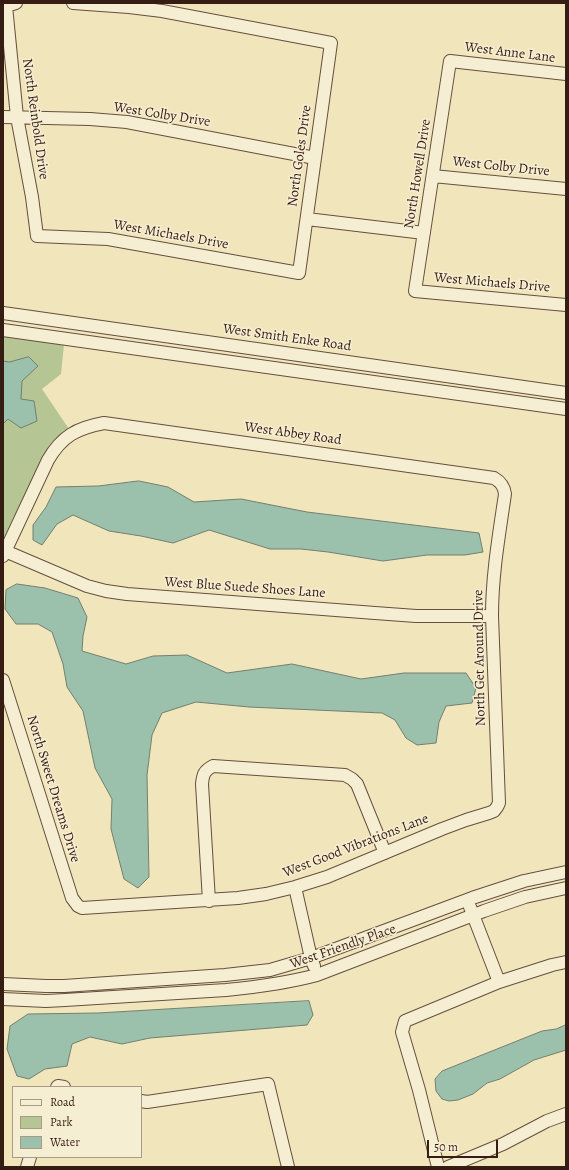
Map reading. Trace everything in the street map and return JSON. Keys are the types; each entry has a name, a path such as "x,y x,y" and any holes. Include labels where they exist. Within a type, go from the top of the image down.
{"street":[{"name":"North Goles Drive","path":"73,3 129,7 162,12 331,43 299,273"},
{"name":"North Reinbold Drive","path":"11,4 17,117 32,197 37,236"},
{"name":"West Anne Lane","path":"450,61 566,74"},
{"name":"North Howell Drive","path":"414,291 450,61"},
{"name":"West Colby Drive","path":"3,117 90,119 127,122 315,158"},
{"name":"West Colby Drive","path":"433,176 566,189"},
{"path":"307,219 424,233"},
{"name":"West Michaels Drive","path":"37,236 108,239 299,273"},
{"name":"West Michaels Drive","path":"414,291 566,305"},
{"name":"West Smith Enke Road","path":"3,313 566,393"},
{"path":"3,330 566,409"},
{"name":"West Abbey Road","path":"4,553 55,448 65,438 78,430 90,425 104,423 494,478 502,484"},
{"name":"North Get Around Drive","path":"497,807 500,800 492,592 505,494 502,484"},
{"name":"West Blue Suede Shoes Lane","path":"4,553 87,586 127,594 402,615 492,616"},
{"name":"North Sweet Dreams Drive","path":"3,680 72,898 78,906"},
{"path":"209,901 202,784 206,769 213,766 344,775 352,778 357,784 385,853"},
{"name":"West Good Vibrations Lane","path":"78,906 87,908 209,901 259,895 295,887 327,877 466,820 489,813 494,811 497,807"},
{"name":"West Friendly Place","path":"3,984 64,986 225,975 270,970 311,958 524,881 566,872"},
{"path":"295,887 311,958 317,975"},
{"name":"West Friendly Place","path":"3,999 46,1001 65,1000 226,990 294,981 317,975 473,915 525,897 566,888"},
{"path":"468,900 499,982"},
{"path":"438,1167 419,1090 402,1032 405,1021 499,982 566,962"},
{"path":"142,1101 147,1102 268,1084 288,1167"},
{"path":"448,1167 503,1144 546,1121 566,1114"}],"green space":[{"path":"3,336 64,344 61,374 42,389 69,429 46,453 3,546"}],"water":[{"path":"29,357 38,366 22,381 21,399 34,401 37,421 21,428 8,419 3,424 3,361 9,362"},
{"path":"139,481 168,487 194,502 241,499 307,512 479,533 483,552 465,555 427,555 383,561 301,549 270,549 209,530 173,543 109,531 73,515 57,524 42,545 33,540 33,525 46,507 56,487 98,486"},
{"path":"17,584 45,588 78,598 87,617 82,651 126,664 153,656 187,655 227,673 292,664 361,679 404,673 466,673 476,688 472,703 446,706 439,722 436,743 417,745 406,738 395,720 382,713 249,707 196,702 162,713 152,735 147,775 149,877 138,888 124,879 111,829 112,799 95,768 83,711 67,687 63,664 52,632 38,624 16,624 5,609 6,590"},
{"path":"309,1001 313,1015 307,1025 150,1038 122,1044 90,1037 72,1044 67,1066 45,1069 29,1079 17,1076 7,1049 10,1026 28,1014 98,1013"},
{"path":"566,1025 566,1050 534,1060 500,1079 487,1083 473,1094 458,1100 449,1101 442,1099 436,1091 435,1079 442,1071 542,1031 556,1029"}]}
